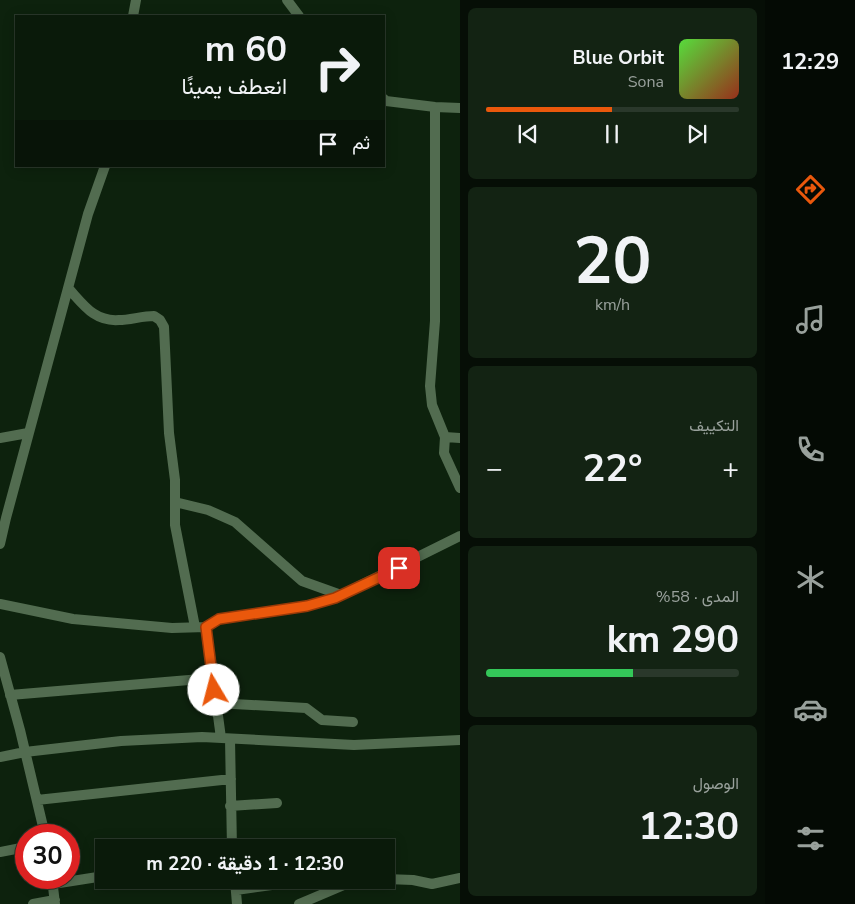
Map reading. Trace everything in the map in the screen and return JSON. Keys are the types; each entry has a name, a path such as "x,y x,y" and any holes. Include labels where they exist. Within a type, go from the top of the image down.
{"street":[{"path":"133,15 136,0"},
{"path":"288,0 298,15"},
{"path":"385,100 436,108 460,108"},
{"path":"436,108 435,321 430,386 432,405 445,436 444,453 460,488"},
{"path":"0,544 28,433 88,214 105,167"},
{"path":"68,288 98,318 119,320 154,316 160,320 164,328 169,433 175,480 175,525 195,627"},
{"path":"0,438 28,433"},
{"path":"445,436 460,438"},
{"path":"175,502 208,510 235,522 302,581 341,595"},
{"path":"0,604 72,620 172,628 206,627 219,619 307,606 341,595 460,536"},
{"path":"206,627 216,703 226,739 231,779 232,839"},
{"path":"0,657 42,824"},
{"path":"10,695 212,678"},
{"path":"216,703 306,708 322,720 353,722"},
{"path":"0,757 25,752 120,741 202,738 354,745 460,740"},
{"path":"36,800 231,779"},
{"path":"230,806 277,803"},
{"path":"0,852 15,849"},
{"path":"80,878 95,877"},
{"path":"395,879 413,880 432,884 460,878"},
{"path":"33,904 55,902 53,889"},
{"path":"235,889 237,904"},
{"path":"299,904 335,889"}],"route":[{"path":"214,690 206,627 213,622 219,619 307,606 335,598 399,568"}]}
